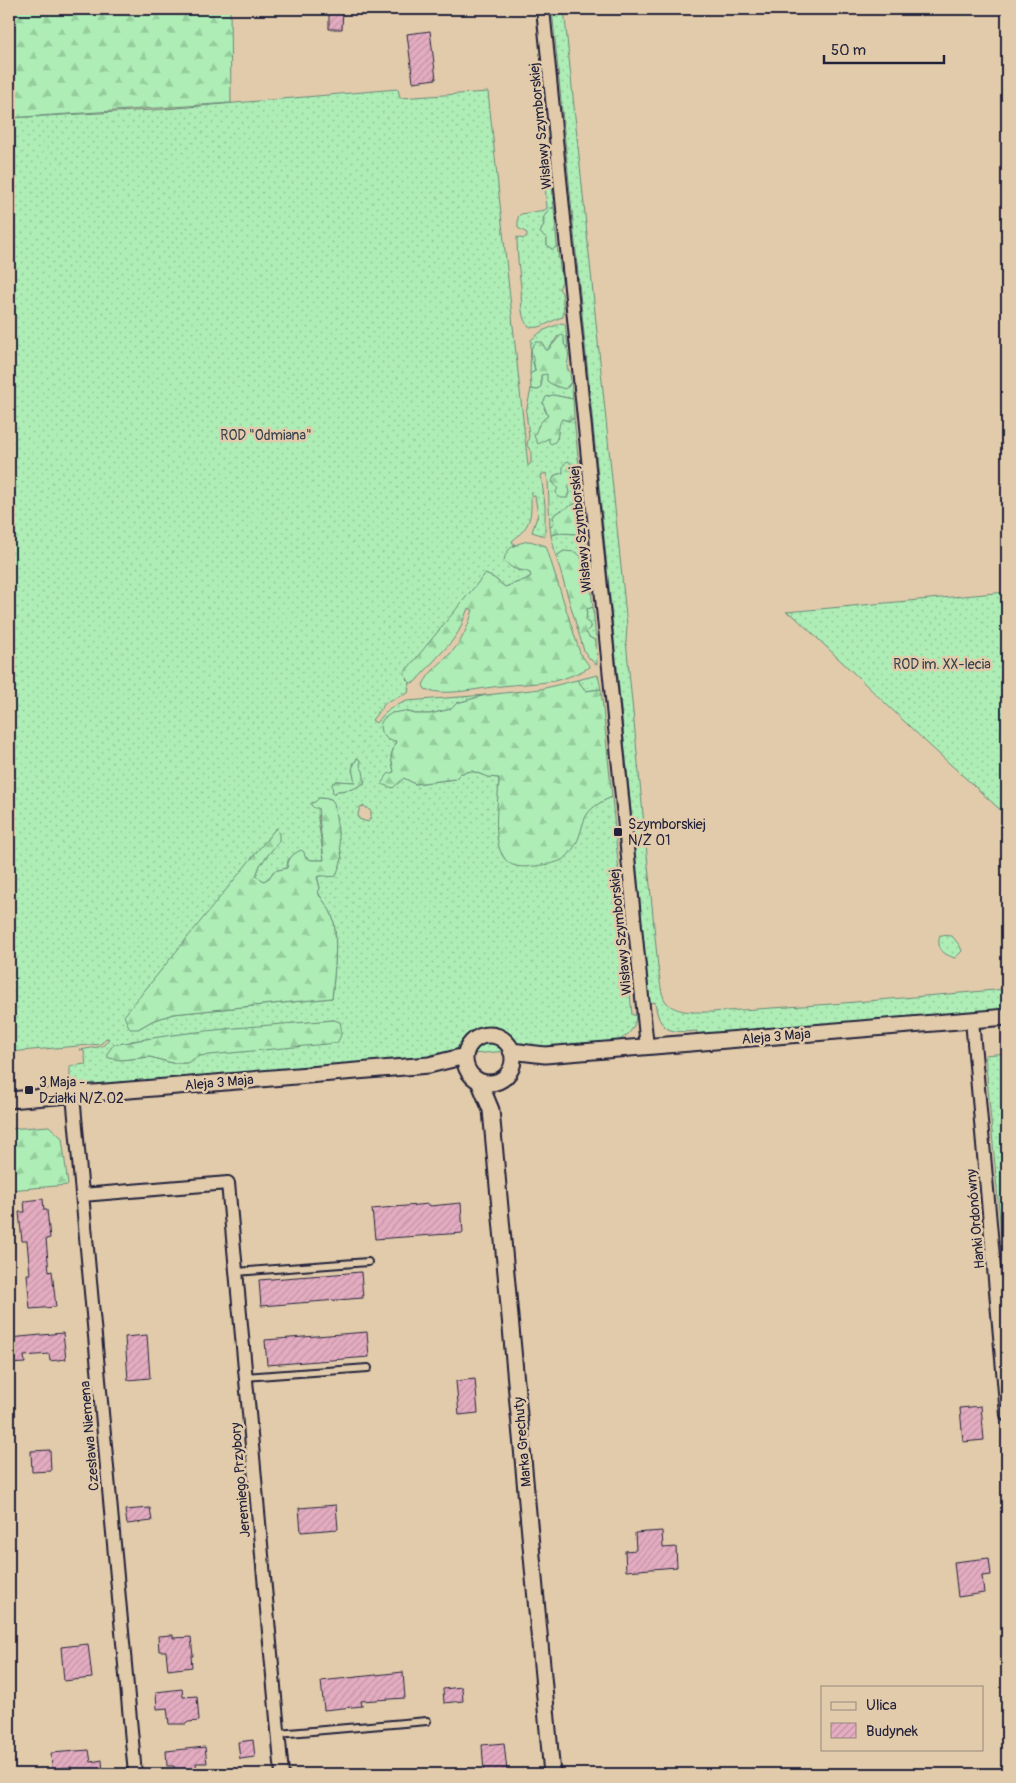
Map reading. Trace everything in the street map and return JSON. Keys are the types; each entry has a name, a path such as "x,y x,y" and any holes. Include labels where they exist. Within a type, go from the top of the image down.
{"street":[{"name":"Wisławy Szymborskiej","path":"543,9 647,1047"},
{"name":"Aleja 3 Maja","path":"511,1051 545,1055 1007,1017"},
{"name":"Hanki Ordonówny","path":"972,1020 1007,1415"},
{"path":"486,1036 494,1036 501,1039 511,1051 513,1059 511,1067 502,1079 495,1082 479,1081 467,1063 468,1048 472,1042 486,1036"},
{"name":"Aleja 3 Maja","path":"511,1067 545,1055"},
{"name":"Aleja 3 Maja","path":"9,1100 467,1063"},
{"name":"Marka Grechuty","path":"491,1110 502,1079"},
{"name":"Marka Grechuty","path":"479,1081 491,1110 552,1774"},
{"name":"Czesława Niemena","path":"73,1094 135,1774"},
{"name":"Jeremiego Przybory","path":"82,1195 228,1182 282,1774"}],"lane":[{"path":"236,1272 368,1262"},
{"path":"245,1377 368,1368"},
{"path":"278,1734 427,1721"}],"green space":[{"path":"9,9 230,9 231,103 9,118"},
{"path":"552,9 564,9 627,626 626,641 658,967 664,999 670,1006 676,1009 712,1012 1007,989 1007,1009 697,1035 697,1031 680,1032 667,1028 659,1019 655,1002 650,1003"},
{"name":"ROD \"Odmiana\"","path":"398,89 400,98 488,92 528,466 531,463 531,452 527,445 529,436 526,412 531,389 538,390 541,386 541,374 547,373 568,387 571,382 573,399 553,395 544,408 548,416 538,426 538,430 535,433 544,440 549,438 557,439 559,423 562,419 569,421 574,418 583,505 579,503 556,513 553,517 554,523 550,527 548,480 546,473 541,475 545,505 545,536 532,532 538,514 535,496 532,495 531,491 531,513 529,519 524,530 512,541 515,545 513,545 518,571 525,570 531,576 505,587 494,578 485,574 406,679 410,683 408,693 386,702 372,720 376,723 390,708 407,701 486,695 457,703 451,709 430,714 415,714 405,711 391,756 394,772 415,784 455,779 461,773 472,771 488,777 499,778 497,829 578,839 588,812 597,804 612,797 632,1015 636,1015 634,1025 626,1036 613,1042 73,1088 70,1081 70,1066 86,1064 84,1051 80,1050 103,1046 109,1039 106,1038 101,1044 9,1052 9,118 154,110","holes":["571,464 574,476 568,487 556,492 558,489 553,481 555,475 563,473","358,758 360,766 353,789 338,791 336,781 355,782 353,764","319,798 331,799 342,859 323,875 317,876 320,888 318,892 331,913 334,924 335,956 332,998 173,1014 152,1021 138,1029 201,922 276,829 279,841 260,865 256,876 264,881 274,871 287,868 288,860 295,853 311,860 324,860 318,819","364,806 371,811 371,817 368,822 359,819 360,807","334,1020 199,1056 186,1063 172,1063 150,1057 120,1060 131,1041 229,1029"]},
{"path":"542,151 549,151 554,208 550,208 548,211 541,230 547,238 547,245 553,250 557,245 562,282 559,289 562,293 564,311 563,317 535,328 527,325 523,315 517,237 523,239 527,236 527,233 518,228 518,217 521,214 547,208"},
{"path":"550,208 554,208 557,245 553,250 547,245 547,238 540,233 544,224 543,218"},
{"path":"562,323 565,324 568,348 564,344 564,340 558,336 548,350 533,361 535,371 530,374 531,340 542,331"},
{"path":"561,335 564,336 564,344 568,352 567,367 571,382 565,389 547,381 547,374 541,375 541,386 538,390 531,389 530,374 535,369 531,349 536,342 542,342 546,350 548,350"},
{"path":"553,395 573,399 574,418 569,421 562,419 555,442 551,444 549,438 538,444 534,436 541,422 548,416 543,403 546,397"},
{"path":"567,461 570,462 572,467 573,483 568,487 569,493 567,498 562,498 557,496 556,491 558,489 552,481 555,475 563,473 563,466"},
{"path":"579,503 583,505 585,532 551,535 550,527 554,523 553,517 556,513"},
{"path":"585,532 589,572 583,569 564,551 556,556 551,535"},
{"path":"530,541 546,546 580,653 590,667 568,677 547,682 452,692 425,689 423,685 428,676 454,650 464,634 473,610 468,608 459,631 452,641 415,682 410,683 404,673 485,574 494,578 505,587 531,576 526,571 511,567 504,560 507,552 513,546"},
{"path":"564,551 575,552 582,557 583,569 589,572 593,607 587,609 586,621 590,624 590,628 586,632 589,637 596,641 597,665 584,651 556,556"},
{"name":"ROD im. XX-lecia","path":"1007,592 1007,816 927,743 794,616 786,612"},
{"path":"593,607 596,641 589,637 586,632 590,628 590,624 586,621 587,609"},
{"path":"598,675 601,689 586,691 577,680"},
{"path":"577,680 586,691 601,689 612,797 600,803 587,815 580,836 567,857 549,864 532,866 522,867 509,863 499,847 497,836 499,778 488,777 472,771 461,773 455,779 415,784 404,778 393,788 381,784 388,774 394,772 391,756 396,741 388,740 381,732 380,725 383,719 392,713 405,711 415,714 430,714 451,709 457,703 486,695 541,689"},
{"path":"357,758 361,761 360,766 365,783 353,789 338,791 333,794 332,784 336,781 355,782 352,769"},
{"path":"319,798 331,799 334,803 342,859 336,876 317,877 320,888 318,893 330,910 334,924 335,956 332,998 173,1014 152,1021 138,1029 130,1029 124,1016 276,828 279,833 279,841 260,865 256,876 264,881 274,871 287,868 291,857 301,850 304,852 305,857 311,860 324,860 318,808 314,808 311,805 311,803"},
{"path":"940,935 952,936 960,946 962,951 955,958 941,950 939,944"},
{"path":"334,1020 340,1022 341,1028 341,1035 337,1043 199,1056 187,1063 172,1063 150,1057 120,1060 109,1058 107,1054 113,1045 140,1040 224,1029"},
{"path":"1007,1053 1007,1299 985,1055"},
{"path":"49,1126 62,1138 68,1185 9,1190 9,1129"}],"building":[{"path":"329,9 343,9 342,29 329,29"},
{"path":"430,31 436,79 413,82 407,34"},
{"path":"43,1199 44,1210 47,1210 50,1238 46,1239 49,1272 52,1271 56,1307 30,1309 27,1274 30,1274 27,1241 22,1241 19,1212 25,1212 24,1201"},
{"path":"461,1203 463,1233 375,1239 372,1209"},
{"path":"361,1272 363,1298 261,1306 259,1280"},
{"path":"367,1332 369,1357 267,1365 265,1340"},
{"path":"63,1333 66,1359 50,1361 49,1354 24,1356 25,1363 9,1364 9,1338"},
{"path":"147,1335 150,1378 128,1380 125,1337"},
{"path":"475,1379 478,1413 459,1415 456,1381"},
{"path":"981,1406 984,1440 963,1442 960,1408"},
{"path":"50,1450 51,1471 32,1472 31,1451"},
{"path":"336,1505 338,1529 301,1532 299,1508"},
{"path":"150,1508 152,1521 127,1524 125,1510"},
{"path":"662,1531 663,1548 676,1547 677,1567 626,1571 625,1551 636,1550 635,1533"},
{"path":"989,1558 991,1575 982,1576 984,1593 958,1597 954,1562"},
{"path":"173,1635 173,1638 191,1637 192,1667 168,1670 166,1651 159,1651 158,1636"},
{"path":"88,1644 92,1678 64,1681 61,1647"},
{"path":"403,1672 405,1698 361,1701 362,1706 324,1710 321,1681"},
{"path":"462,1687 463,1701 444,1703 443,1689"},
{"path":"182,1689 183,1697 197,1696 199,1721 186,1724 169,1724 167,1708 157,1709 156,1692"},
{"path":"253,1740 255,1757 240,1759 238,1742"},
{"path":"504,1743 507,1771 484,1773 482,1745"},
{"path":"205,1747 207,1763 196,1763 197,1774 174,1774 174,1766 167,1766 166,1751"},
{"path":"89,1750 91,1762 102,1760 103,1774 72,1774 71,1767 52,1769 51,1753"}],"place":[{"name":"Szymborskiej N/Ż 01","path":"618,832"},
{"name":"3 Maja - Działki N/Ż 02","path":"29,1090"}]}
